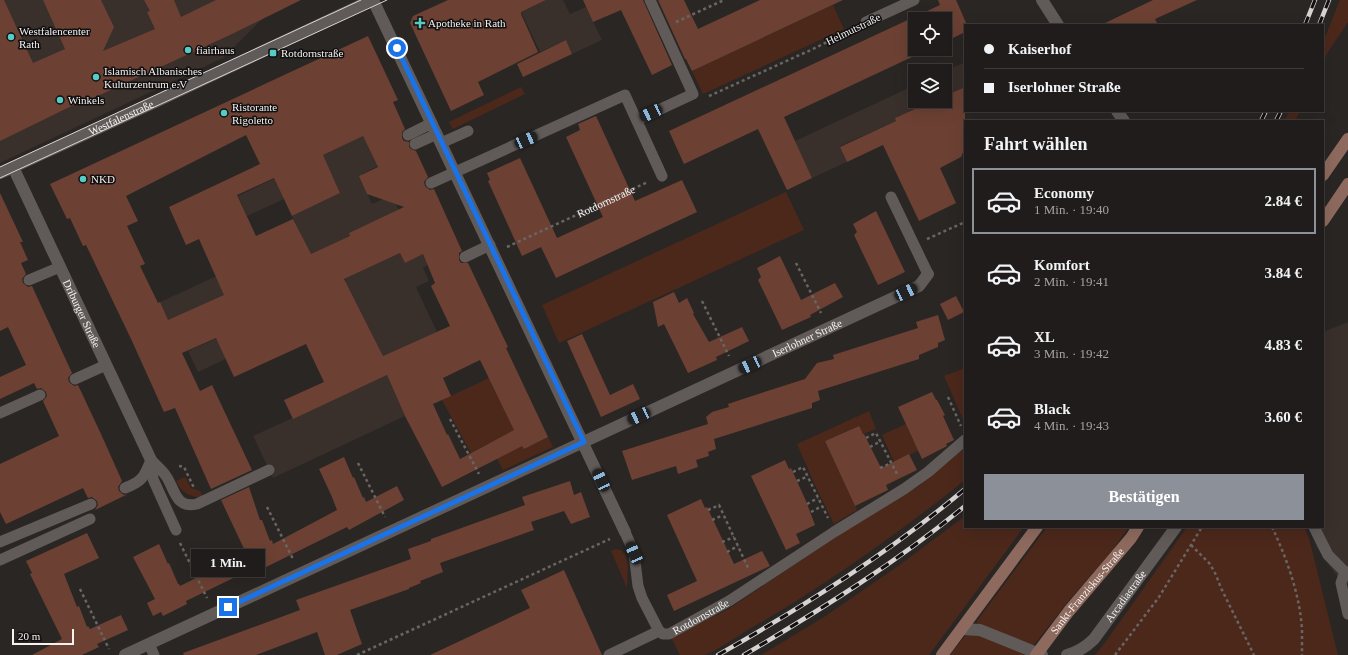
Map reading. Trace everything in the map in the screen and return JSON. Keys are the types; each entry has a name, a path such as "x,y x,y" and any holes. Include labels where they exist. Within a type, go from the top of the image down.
{"main road":[{"path":"1324,173 1348,139"},
{"path":"1324,220 1348,184"},
{"path":"942,655 1036,528"},
{"name":"Sankt-Franziskus-Straße","path":"1038,654 1070,611 1131,538 1137,528"}],"street":[{"name":"Rotdornstraße","path":"373,0 584,442 625,532"},
{"name":"Westfalenstraße","path":"0,173 373,0"},
{"path":"1042,0 1055,24"},
{"name":"Driburger Straße","path":"13,167 151,460"},
{"name":"Iserlohner Straße","path":"125,655 152,649 214,614 919,286 928,274"},
{"name":"Arcadiastraße","path":"1067,655 1082,649 1094,639 1175,528"},
{"path":"962,629 980,630 1038,654"}],"lane":[{"path":"637,120 693,94 650,0"},
{"name":"Helmutstraße","path":"866,22 914,0"},
{"path":"431,183 625,95 662,176"},
{"path":"408,135 468,131"},
{"path":"415,144 437,134"},
{"name":"Iserlohner Straße","path":"891,197 928,274"},
{"path":"465,257 492,249"},
{"path":"29,280 60,266"},
{"path":"75,379 106,365"},
{"path":"0,413 40,395"},
{"name":"Rotdornstraße","path":"625,532 634,553 638,586 642,598 659,631 663,634 669,634 756,585 834,532 904,489 928,472 964,441"},
{"path":"151,460 166,476 176,496 181,502 187,505 197,504 269,470"},
{"path":"125,488 138,483 146,472 151,460"},
{"path":"151,460 153,478 176,530"},
{"path":"0,542 92,504"},
{"path":"0,560 90,519"},
{"path":"1314,528 1328,555 1347,573 1341,583 1348,614"},
{"path":"609,655 659,631"}],"path":[{"path":"663,28 724,0"},
{"name":"Helmutstraße","path":"693,94 697,102 813,49 866,22"},
{"name":"Rotdornstraße","path":"492,249 662,176"},
{"path":"914,245 964,222"},
{"path":"796,263 828,328"},
{"path":"702,301 736,371"},
{"path":"948,397 962,429"},
{"path":"450,419 485,487"},
{"path":"866,438 876,433 904,489"},
{"path":"870,447 881,441"},
{"path":"358,462 393,531"},
{"path":"880,468 891,463"},
{"path":"792,472 803,467 834,532"},
{"path":"797,481 808,476"},
{"path":"807,504 818,498"},
{"path":"708,510 719,505 756,585"},
{"path":"811,512 822,506"},
{"path":"267,507 300,574"},
{"path":"712,520 723,515"},
{"path":"1115,655 1159,597 1201,528"},
{"path":"1272,528 1283,551 1296,593 1302,629 1302,655"},
{"path":"176,530 178,539 214,614"},
{"path":"357,655 625,532"},
{"path":"722,542 734,537"},
{"path":"1191,545 1210,564 1254,655"},
{"path":"727,552 738,546"},
{"path":"80,589 112,655"}],"shaded area":[{"path":"0,0 254,0 263,18 223,58 0,163"},
{"path":"546,0 563,0 570,14 586,7 602,40 572,54 566,40 540,52 521,12"},
{"path":"1340,0 1348,0 1348,22 1328,52 1324,61 1324,40"},
{"path":"833,5 844,29 703,94 692,71"},
{"path":"964,62 964,87 952,93 952,68"},
{"path":"521,87 525,94 453,129 449,122"},
{"path":"908,88 908,108 917,108 895,118 896,121 840,146 847,162 812,178 795,141"},
{"path":"1289,112 1300,112 1296,120 1285,120"},
{"path":"355,120 378,166 362,174 361,179 372,204 394,194 399,204 396,205 400,212 374,229 370,223 349,233 350,236 176,338 158,303 302,237 292,216 340,193 333,177 247,216 238,196 343,145"},
{"path":"786,192 804,230 559,343 542,305"},
{"path":"400,253 405,263 423,254 428,265 423,268 429,281 416,287 437,332 383,356 354,299 198,372 188,351 346,281 345,278"},
{"path":"1348,322 1348,584 1336,575 1317,548 1308,528 1324,528 1324,332"},
{"path":"964,368 964,422 944,376"},
{"path":"387,375 405,416 273,478 253,436"},
{"path":"489,378 524,449 548,437 553,447 503,470 489,443 471,453 442,400"},
{"path":"869,411 876,429 863,434 858,426 825,441 857,510 834,524 797,444"},
{"path":"906,424 913,440 928,434 928,446 894,462 882,435"},
{"path":"964,449 964,481 885,541 803,597 718,648 704,655 680,655 671,637 727,610 849,528 919,486"},
{"path":"185,477 191,488 200,491 204,498 187,494 181,489 176,481"},
{"path":"964,517 964,528 1023,528 929,655 761,655 824,617 901,564"},
{"path":"1046,528 1128,528 1108,556 1070,599 1033,646 977,627 977,621"},
{"path":"1186,528 1304,528 1309,538 1338,655 1095,655"},
{"path":"615,549 621,550 626,558 628,568 627,588 611,551"},
{"path":"976,633 1026,655 950,655 965,636"}],"building":[{"path":"0,0 4,0 33,63 65,49 43,0 101,0 114,27 103,51 155,29 147,12 150,11 144,0 174,0 181,17 216,0 301,0 232,34 89,100 88,98 0,141"},
{"path":"448,0 546,0 521,12 538,52 478,82 484,95 451,111 410,23 413,16"},
{"path":"583,0 643,0 672,65 652,75 621,10 593,22"},
{"path":"658,0 684,0 698,29 760,0 843,0 692,71"},
{"path":"938,0 956,0 967,24 964,24 964,32 952,38 952,12 925,12 940,5"},
{"path":"1153,0 1197,0 1155,19 1158,24 1103,24"},
{"path":"908,20 908,56 914,56 784,117 812,178 787,190 758,129 684,164 669,131"},
{"path":"368,36 398,100 393,102 405,129 402,132 402,138 404,141 409,142 409,147 411,149 416,151 428,177 424,182 425,186 430,190 434,189 462,251 459,253 459,260 461,263 468,263 508,347 506,348 548,437 524,449 522,446 442,487 405,416 387,375 293,419 284,400 324,382 306,344 234,377 216,338 182,353 200,391 212,385 252,470 211,489 175,408 164,412 86,245 83,246 70,218 67,219 50,184","holes":["246,135 260,164 169,207 186,245 199,239 224,295 168,320 140,266 145,264 127,226 138,221 126,196","363,136 378,167 359,176 367,194 404,207 349,233 350,236 311,254 293,219 256,236 237,195 274,178 292,216 340,193 323,155","400,253 405,263 423,254 435,283 431,286 450,326 383,356 344,279","480,360 514,430 460,459 433,404 451,396 443,378"]},
{"path":"566,40 572,54 523,77 517,64"},
{"path":"964,87 964,150 961,157 940,168 956,203 919,221 883,145 847,162 840,147 896,121 895,118 917,108 952,108 952,93"},
{"path":"596,116 635,201 682,180 697,212 556,278 541,247 522,256 488,181 490,180 487,173 520,158 557,238 603,217 566,137 580,130 578,124"},
{"path":"0,193 23,242 20,242 28,260 21,263 26,274 22,279 23,283 28,287 32,286 72,373 68,378 69,382 74,386 78,385 101,434 122,481 118,487 119,491 124,495 128,494 95,510 98,505 97,501 92,497 88,498 83,488 6,524 0,512 0,464 59,436 43,401 47,396 46,392 41,388 37,389 34,383 0,399 0,377 26,365 8,327 0,331"},
{"path":"876,211 905,272 878,285 854,235 857,232 853,224"},
{"path":"780,256 801,300 835,283 843,297 810,315 811,317 782,330 758,280 761,277 757,268"},
{"path":"674,292 679,303 687,298 694,313 693,314 709,342 742,327 749,341 716,357 717,360 688,373 664,324 658,327 653,302"},
{"path":"956,296 964,312 948,320 940,304"},
{"path":"938,315 945,340 938,343 938,347 919,355 919,359 818,391 820,400 812,403 812,408 714,439 716,449 708,452 709,456 696,460 698,467 678,474 676,466 632,480 622,451 708,424 706,417 712,412 729,407 728,404 805,379 817,363 834,359 833,355 918,328 916,322"},
{"path":"582,334 610,395 633,384 640,399 601,417 567,341"},
{"path":"932,392 945,415 943,416 954,440 946,444 947,446 922,459 898,407"},
{"path":"859,426 881,468 909,454 917,470 886,485 888,490 855,506 825,441"},
{"path":"344,457 366,502 397,486 404,500 349,530 347,527 256,572 254,568 186,601 187,604 163,616 161,612 153,616 147,603 155,599 133,557 159,544 180,586 246,553 221,500 249,487 260,520 262,520 270,541 272,540 273,544 337,510 319,469"},
{"path":"785,460 789,469 791,468 815,525 796,534 800,543 786,550 751,476"},
{"path":"570,481 574,495 581,492 590,517 571,524 564,511 531,522 534,530 440,563 443,572 420,581 421,583 409,589 350,610 362,644 337,655 325,655 317,632 256,655 184,655 183,653 300,610 296,600 411,559 408,549 431,541 431,539 525,505 522,497"},
{"path":"701,499 705,508 707,507 734,564 762,551 770,566 674,611 667,595 697,581 667,515"},
{"path":"87,533 99,558 64,574 77,607 79,606 87,627 88,626 90,629 121,615 128,630 97,644 99,647 82,655 32,655 62,639 30,574 32,573 26,561"},
{"path":"564,570 602,655 430,655 530,608 521,590"}],"tram line":[{"path":"0,167 361,0"},
{"path":"0,178 387,0"}],"railway":[{"path":"1305,24 1315,0"},
{"path":"1319,24 1329,0"},
{"path":"1262,120 1266,112"},
{"path":"1276,120 1280,112"},
{"path":"718,655 845,578 906,535 964,490"},
{"path":"744,655 857,585 912,547 964,507"}],"place":[{"name":"Apotheke in Rath","path":"420,23"},
{"name":"Westfalencenter Rath","path":"11,37"},
{"name":"fiairhaus","path":"188,50"},
{"name":"Rotdornstraße","path":"273,53"},
{"name":"Islamisch Albanisches Kulturzentrum e.V","path":"96,77"},
{"name":"Winkels","path":"60,100"},
{"name":"Ristorante Rigoletto","path":"224,113"},
{"name":"NKD","path":"83,179"}],"route":[{"path":"228,607 584,442 397,48"}]}
